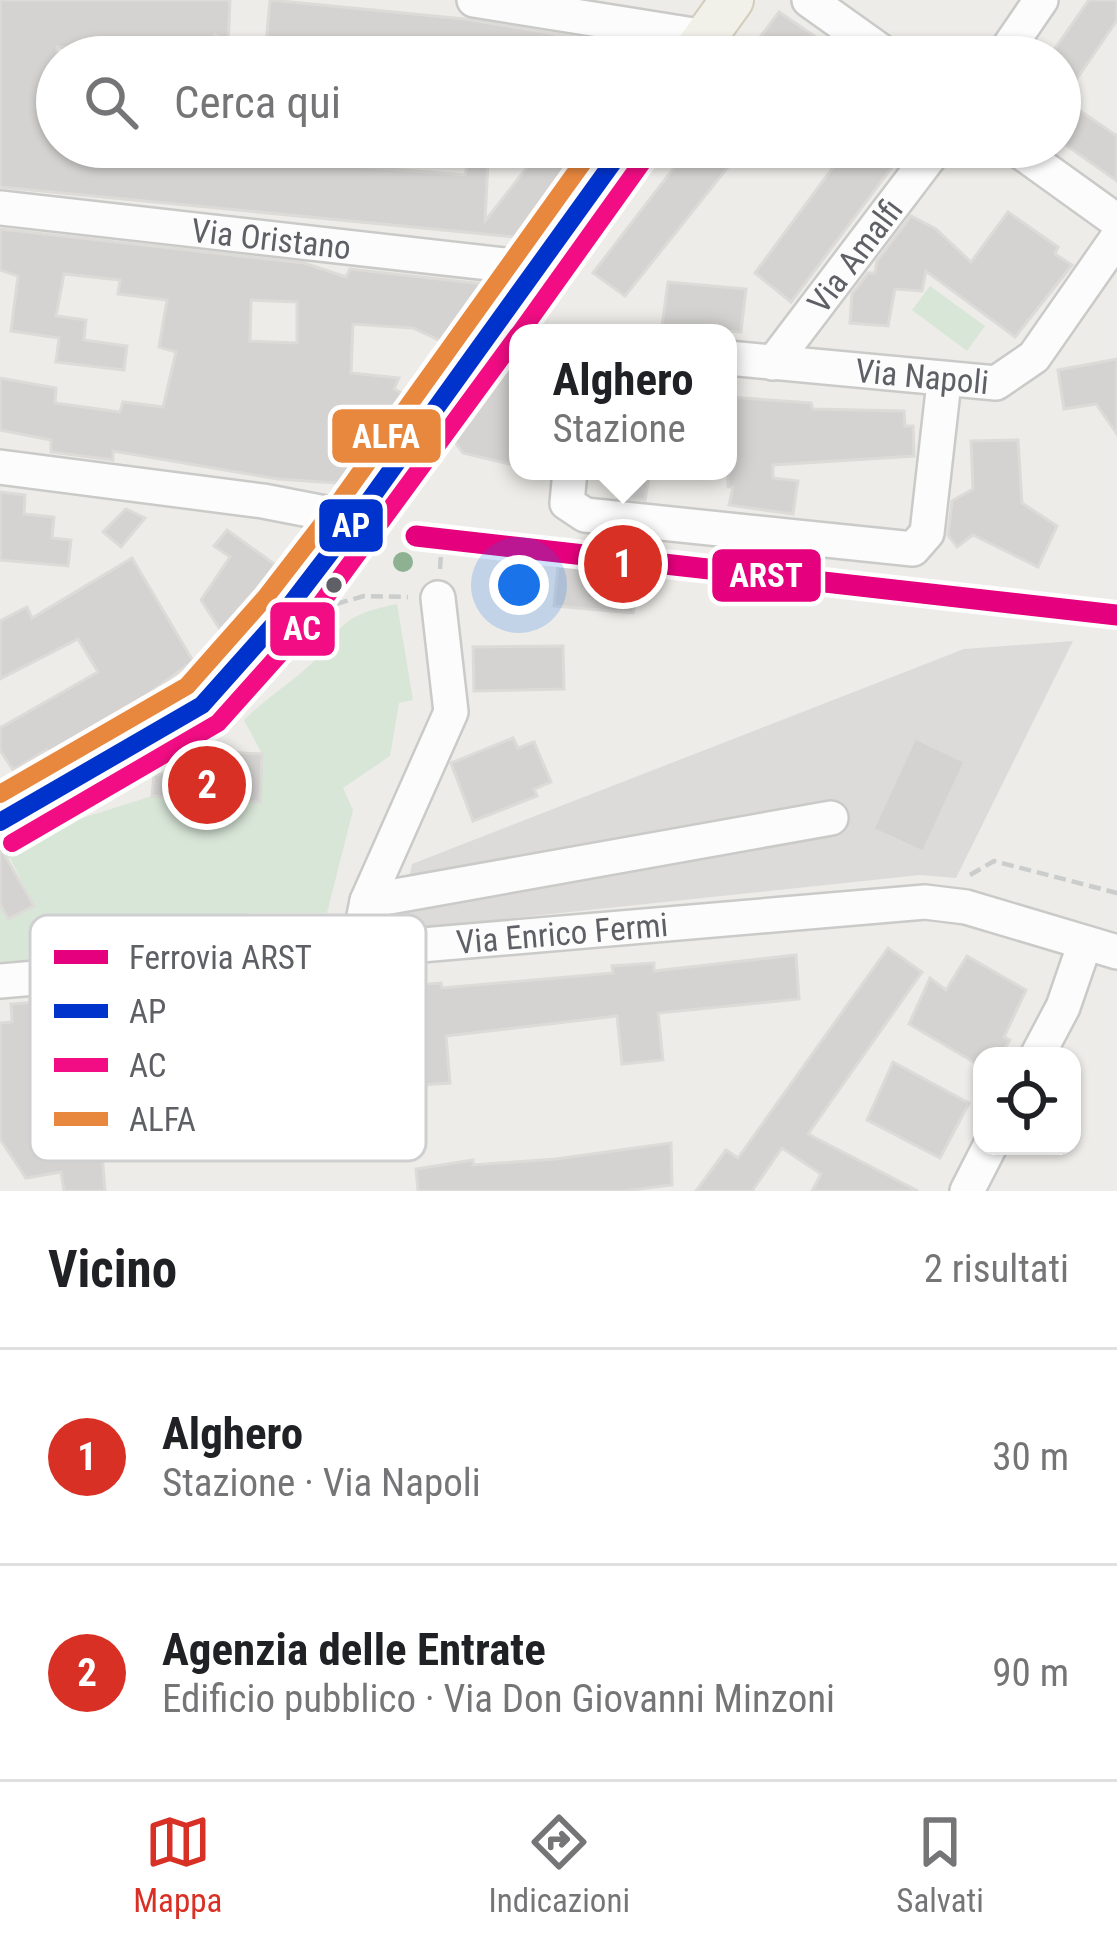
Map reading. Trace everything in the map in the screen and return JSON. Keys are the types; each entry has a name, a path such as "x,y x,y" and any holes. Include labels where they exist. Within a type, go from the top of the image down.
{"main road":[{"path":"707,36 732,0"},
{"path":"511,324 541,269 610,168"},
{"path":"5,809 202,705 284,614 505,334"}],"street":[{"path":"473,0 646,36"},
{"path":"809,0 860,36"},
{"path":"1016,36 1041,0"},
{"name":"Via Amalfi","path":"773,363 921,168"},
{"path":"1043,168 1117,221"},
{"name":"Via Oristano","path":"0,208 541,269"},
{"name":"Via Napoli","path":"737,359 944,382 996,383 1034,357 1117,238"},
{"path":"569,480 567,503 585,514 914,549 927,533 944,382"},
{"path":"0,466 263,501 356,519"},
{"path":"365,915 452,712 438,598"},
{"path":"368,901 831,818"},
{"name":"Via Enrico Fermi","path":"426,944 902,904 950,905 1101,948"},
{"path":"1042,1047 1101,948"},
{"name":"Via Enrico Fermi","path":"0,981 30,978"},
{"path":"967,1191 985,1155"}],"path":[{"path":"950,905 973,872 994,861 1117,893"}],"shaded area":[{"path":"1073,641 956,878 920,875 426,927 426,915 402,915 412,864 964,649"}],"green space":[{"path":"930,286 985,326 967,351 912,310"},
{"path":"397,604 413,700 399,703 390,756 343,788 353,810 327,913 30,915 30,964 0,967 0,904 8,919 34,906 10,858 0,863 0,850 22,837 152,796 260,802 262,754 244,720 316,659 348,622"}],"building":[{"path":"0,0 230,0 228,36 36,36 36,168 377,168 465,175 467,168 488,168 485,221 527,168 578,168 526,238 0,187"},
{"path":"270,0 465,19 568,36 267,36"},
{"path":"1089,0 1117,0 1117,20 1081,73 1081,36 1064,36"},
{"path":"779,12 815,36 761,36"},
{"path":"1081,111 1117,136 1117,181 1081,156"},
{"path":"674,168 727,168 625,296 593,273"},
{"path":"832,168 891,168 791,302 755,273"},
{"path":"1008,212 1058,247 1055,254 1072,265 1015,337 926,271 922,291 895,289 888,326 850,323 852,294 868,273 875,273 877,261 911,216 936,229 971,262"},
{"path":"0,229 304,263 346,277 350,269 492,285 450,345 413,328 353,324 351,373 399,378 394,389 412,398 350,484 278,479 113,451 113,460 51,452 51,440 0,430 0,378 56,388 55,403 120,412 123,402 163,407 176,352 159,347 167,300 118,294 120,280 64,274 56,316 86,320 84,340 127,346 124,370 56,362 59,338 11,331 18,276 0,270","holes":["251,300 297,302 297,343 250,341"]},
{"path":"668,282 746,289 741,332 737,324 662,324"},
{"path":"1117,359 1117,434 1096,404 1064,409 1058,370"},
{"path":"509,364 509,464 463,453 453,439"},
{"path":"737,398 811,403 813,409 904,411 905,426 913,426 914,456 773,465 773,478 798,481 793,514 729,505 733,487 728,487 728,480 737,480"},
{"path":"1018,440 1022,503 1057,526 1038,567 973,535 957,547 948,535 952,501 973,489 971,441"},
{"path":"623,480 648,480 645,500 618,497"},
{"path":"0,492 25,495 24,514 54,517 52,538 71,540 68,566 0,560"},
{"path":"126,509 145,518 121,547 103,532"},
{"path":"227,530 284,571 273,585 266,581 225,637 201,600 230,557 214,546"},
{"path":"132,558 193,661 104,727 106,731 55,761 47,750 13,770 0,750 0,728 98,672 78,639 0,679 0,621 27,607 32,618"},
{"path":"558,566 641,575 633,613 554,606"},
{"path":"563,646 564,689 474,691 473,647"},
{"path":"513,738 518,748 534,742 551,782 534,789 537,796 473,821 451,763"},
{"path":"915,738 965,762 923,852 873,829"},
{"path":"211,751 262,754 260,802 152,796 154,774 177,775 178,764 210,766"},
{"path":"0,847 34,906 8,919 0,904"},
{"path":"888,948 922,972 808,1134 918,1191 812,1191 821,1174 782,1148 752,1191 696,1191 726,1150 738,1158"},
{"path":"796,955 799,999 658,1013 663,1060 622,1064 617,1016 446,1036 450,1083 426,1085 426,984 441,983 442,988 613,973 612,966 654,963 654,971"},
{"path":"967,956 1026,990 1004,1037 1010,1040 1006,1047 973,1047 973,1062 909,1024 930,978 946,990"},
{"path":"30,1002 30,1161 103,1161 105,1191 64,1191 61,1172 26,1178 0,1139 0,1023 12,1022 11,1004"},
{"path":"893,1062 969,1103 940,1158 867,1120"},
{"path":"671,1143 672,1185 623,1191 418,1191 416,1169 473,1160 473,1165 556,1159"}],"rail line":[{"name":"ARST","path":"416,536 1117,615"}],"transit line":[{"name":"ALFA","path":"0,794 187,686 265,598 337,505 579,168"},
{"name":"AP","path":"0,822 202,705 284,613 356,519 609,168"},
{"name":"AC","path":"526,324 638,168"},
{"name":"AC","path":"12,843 218,723 303,628 509,347"}],"place":[{"name":"Alghero","path":"623,564"},
{"name":"Agenzia delle Entrate","path":"207,785"}]}
